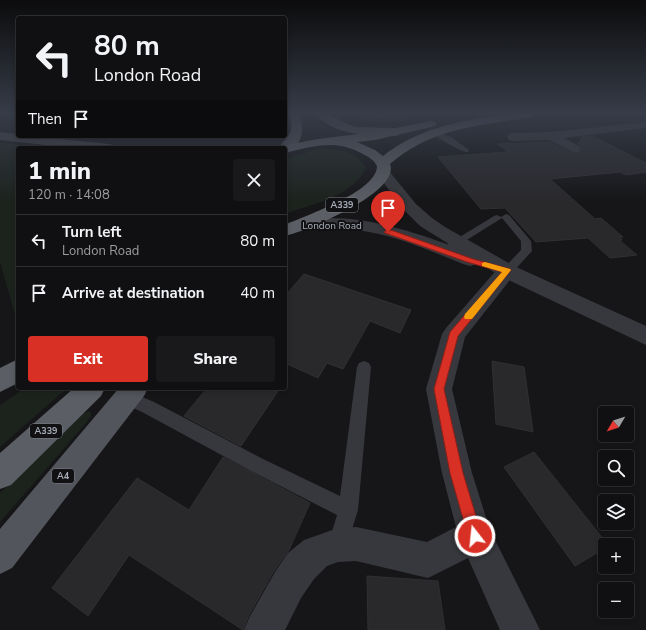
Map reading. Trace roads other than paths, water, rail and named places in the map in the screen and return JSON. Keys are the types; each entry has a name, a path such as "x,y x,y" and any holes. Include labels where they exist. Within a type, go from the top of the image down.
{"highway":[{"path":"287,149 322,143"},
{"path":"349,143 367,151 383,169"},
{"name":"A339","path":"289,229 360,196 376,183 383,169 410,143"},
{"path":"0,381 16,371"},
{"name":"A339","path":"0,474 90,390"}],"main road":[{"path":"67,143 90,146"},
{"name":"A4","path":"0,556 132,393"}],"street":[{"path":"564,143 574,149"},
{"name":"London Road","path":"383,169 401,198 451,246 470,260 507,270 646,336"},
{"name":"London Road","path":"289,229 326,224 363,226 451,246"},
{"path":"507,270 454,334 439,389 457,473 475,536 520,630"},
{"path":"264,630 288,586 301,566 316,552 338,545 356,544 428,560 475,536"}],"lane":[{"path":"455,143 465,150"},
{"path":"451,246 501,218 526,242 527,251 520,260 507,270"},
{"path":"338,545 348,510 364,366"},
{"path":"132,393 148,407 257,466 348,510"}]}
